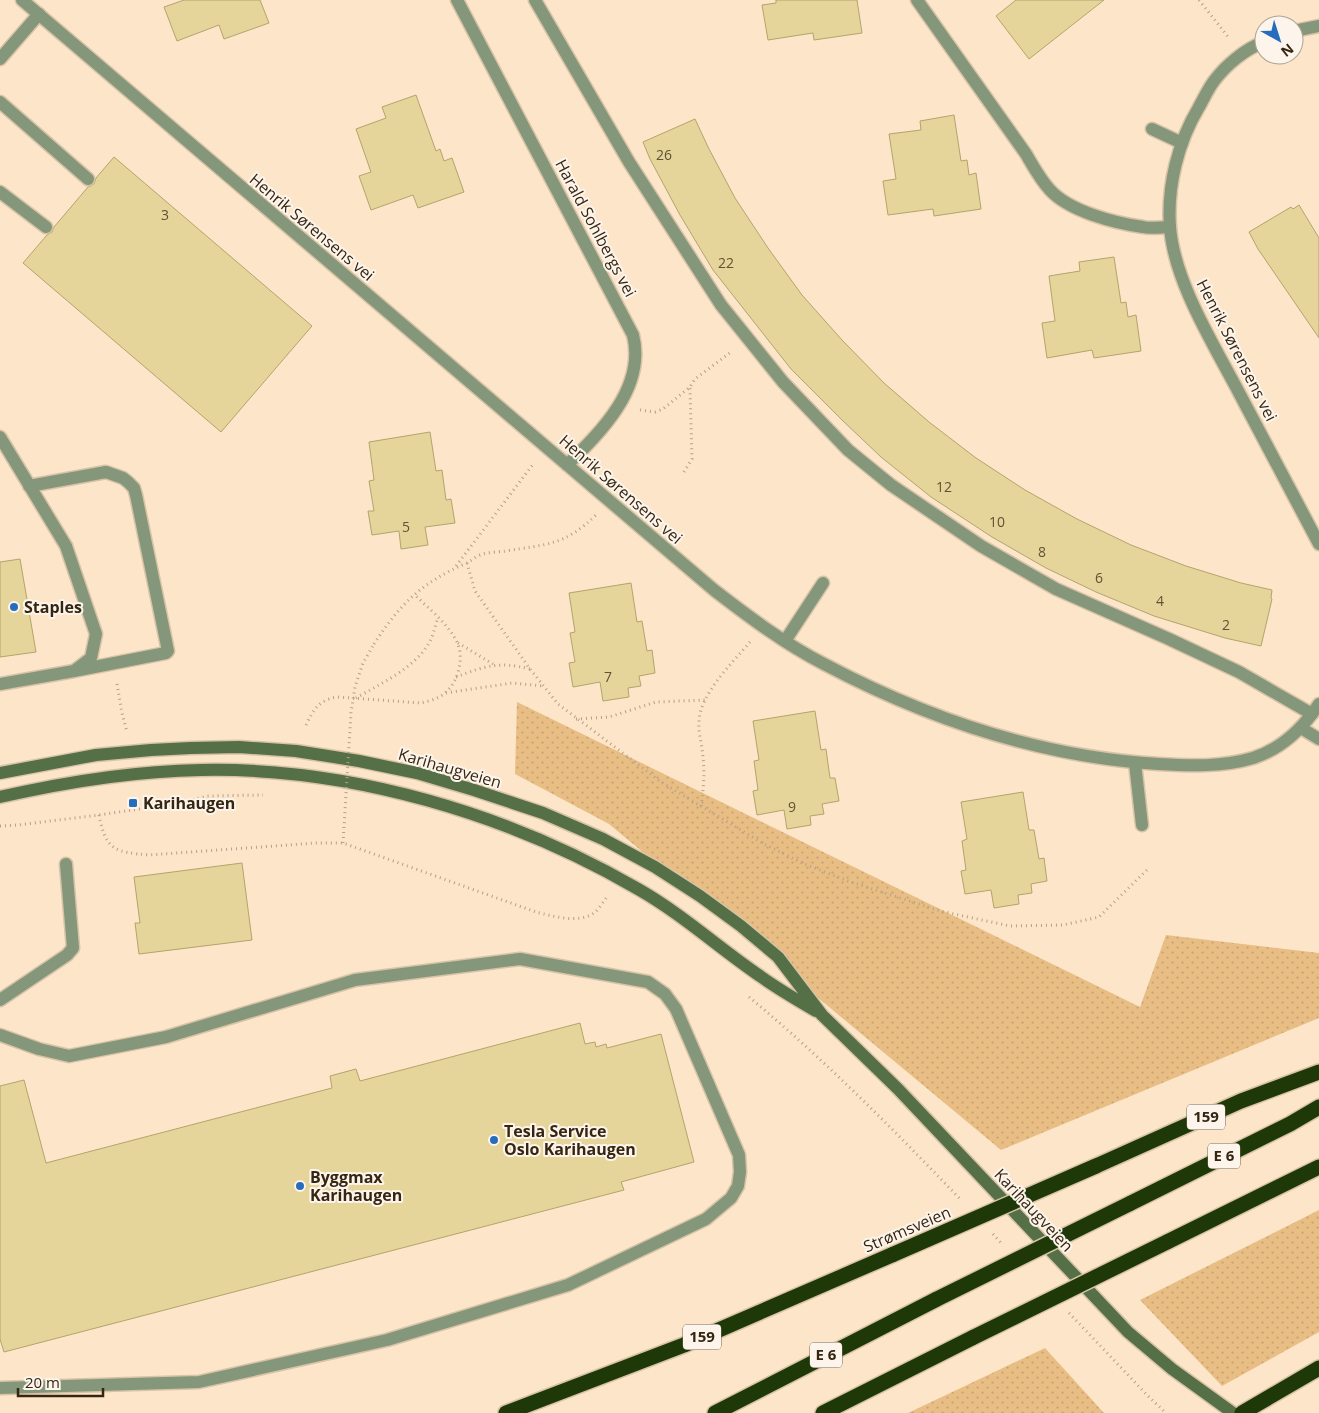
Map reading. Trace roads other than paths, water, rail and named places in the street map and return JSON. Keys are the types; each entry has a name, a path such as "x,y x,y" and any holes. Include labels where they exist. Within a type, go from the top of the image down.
{"highway":[{"name":"Strømsveien","path":"506,1413 684,1345 1241,1101 1319,1072"},
{"name":"E 6","path":"715,1413 937,1299 1290,1124 1319,1107"},
{"path":"823,1413 1319,1167"},
{"path":"1242,1413 1319,1368"}],"main road":[{"name":"Karihaugveien","path":"0,773 96,755 191,748 239,747 296,751 418,773 543,813 603,838 655,867 734,921 778,956 822,1016 898,1089 1128,1332 1172,1369 1233,1413"},
{"name":"Karihaugveien","path":"0,798 92,779 201,770 293,774 359,785 413,797 468,812 529,835 638,889 686,920 760,976 822,1016"}],"street":[{"name":"Henrik Sørensens vei","path":"22,0 714,590 761,625 822,664 892,697 987,732 1056,751 1135,763 1188,766 1218,764 1252,758 1273,749 1301,728 1316,709"},
{"name":"Harald Sohlbergs vei","path":"457,0 574,219 633,335 635,343 636,352 633,374 628,391 602,428 585,448 567,464"},
{"path":"535,0 629,162 721,305 783,382 848,450 891,484 981,546 1056,589 1169,639 1316,709"},
{"path":"916,0 1050,190 1077,209 1102,218 1143,228 1170,227"},
{"path":"0,59 39,14"},
{"path":"1304,29 1319,26"},
{"name":"Henrik Sørensens vei","path":"1254,48 1231,62 1214,81 1196,112 1182,143 1173,176 1170,227 1174,255 1198,316 1319,544"},
{"path":"0,102 88,178"},
{"path":"1152,129 1182,143"},
{"path":"0,192 46,227"},
{"path":"0,437 66,546 96,634 91,658 74,671"},
{"path":"0,684 166,653 168,651 134,488 122,478 106,472 29,486"},
{"path":"785,640 823,583"},
{"path":"1301,728 1319,739"},
{"path":"1135,763 1142,825"},
{"path":"0,1000 67,955 73,948 66,864"},
{"path":"0,1035 39,1049 68,1056 166,1037 355,980 520,959 648,982 665,994 676,1009 739,1155 740,1172 738,1186 731,1198 706,1218 568,1285 386,1340 199,1382 0,1388"}],"place":[{"name":"Staples","path":"14,607"},
{"name":"Karihaugen","path":"133,803"},
{"name":"Tesla Service Oslo Karihaugen","path":"494,1140"},
{"name":"Byggmax Karihaugen","path":"300,1186"}]}
